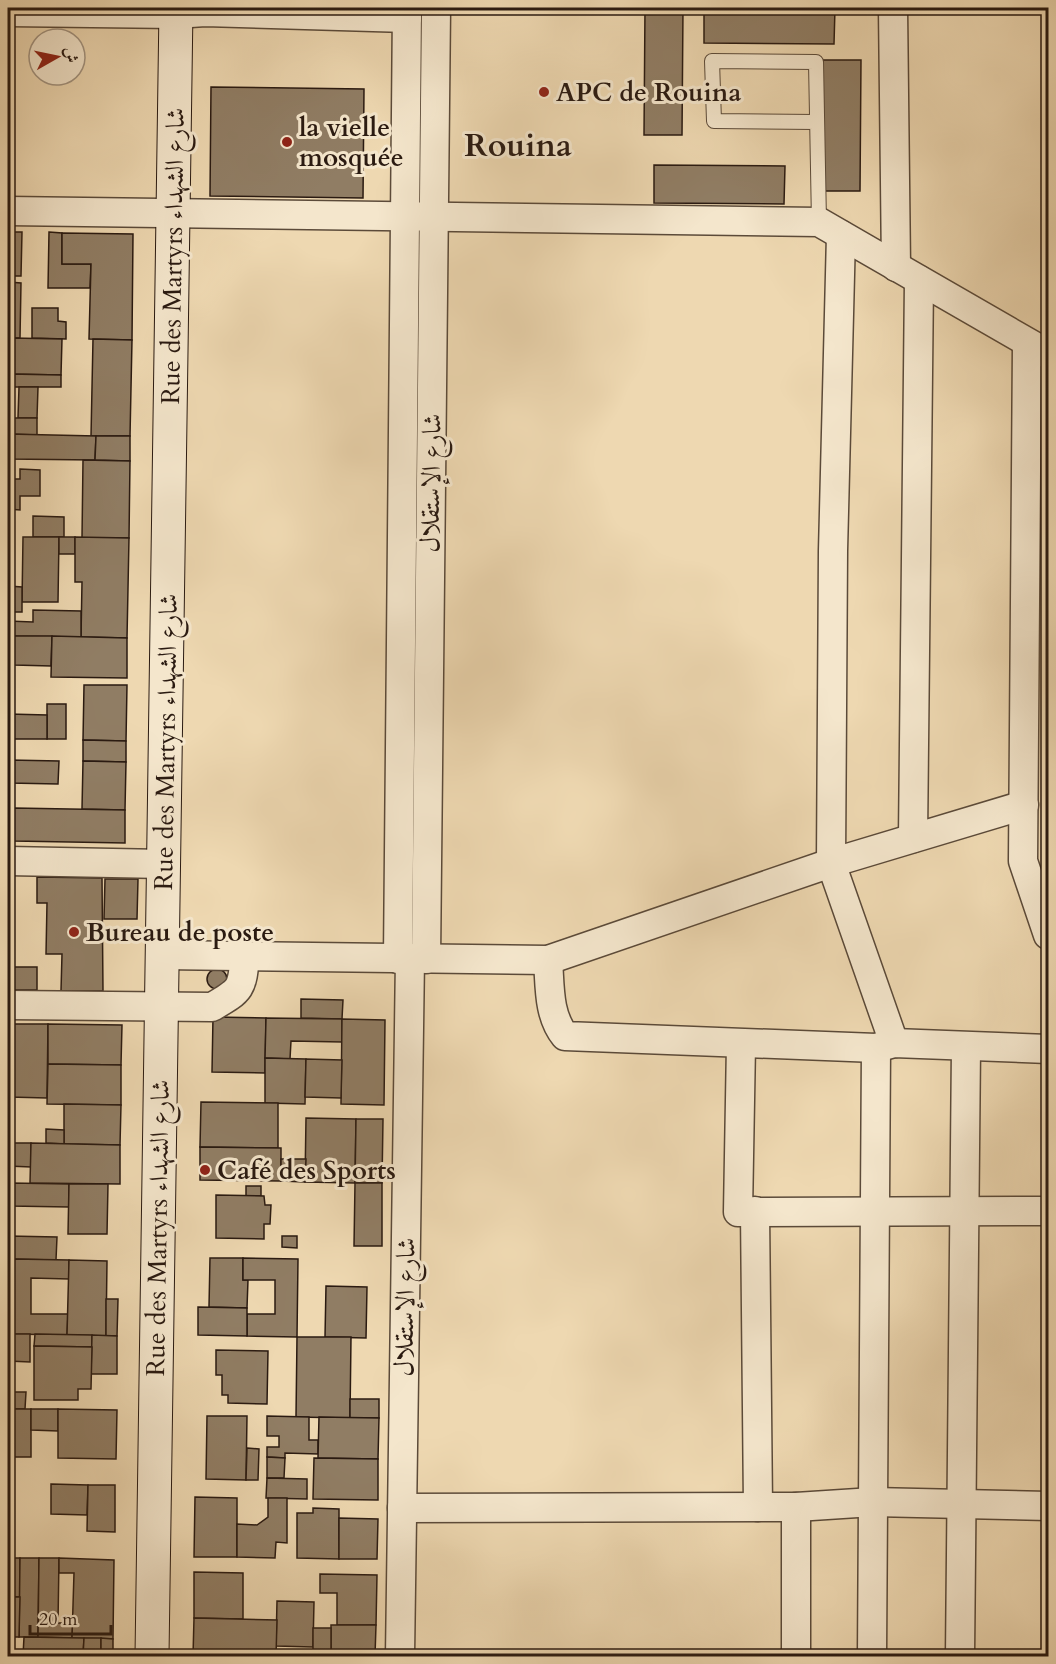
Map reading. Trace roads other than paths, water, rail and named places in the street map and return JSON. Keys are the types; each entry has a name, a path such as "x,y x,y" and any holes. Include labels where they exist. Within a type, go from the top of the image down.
{"main road":[{"name":"Rue des Martyrs شارع الشهداء","path":"152,1656 176,11"}],"street":[{"name":"شارع الإستقلال","path":"400,1656 411,959 434,218 436,8"},
{"path":"893,8 908,274 914,838"},
{"path":"8,12 407,13"},
{"name":"شارع الإستقلال","path":"407,13 405,217 411,959"},
{"path":"8,210 405,217 830,229 1038,348 1024,805 1036,858 1048,935"},
{"path":"830,229 833,551 831,863 885,1045 877,1211 872,1656"},
{"path":"163,955 548,960 831,863 1024,805"},
{"path":"8,861 164,864"},
{"path":"8,1005 212,1007 238,992 243,978 245,956"},
{"path":"548,960 551,1001 557,1026 565,1036 741,1044 1048,1049"},
{"path":"741,1044 738,1212 1048,1211"},
{"path":"960,1656 966,1047"},
{"path":"755,1211 758,1507"},
{"path":"402,1508 796,1507 873,1502 1048,1506"},
{"path":"796,1507 796,1656"}],"lane":[{"path":"816,122 714,121 712,61 816,62 816,122 830,229"}],"place":[{"name":"APC de Rouina","path":"544,92"},
{"name":"la vielle mosquée","path":"287,142"},
{"name":"Bureau de poste","path":"74,932"},
{"name":"Café des Sports","path":"205,1170"}],"district":[{"name":"Rouina","path":"518,146"}]}
